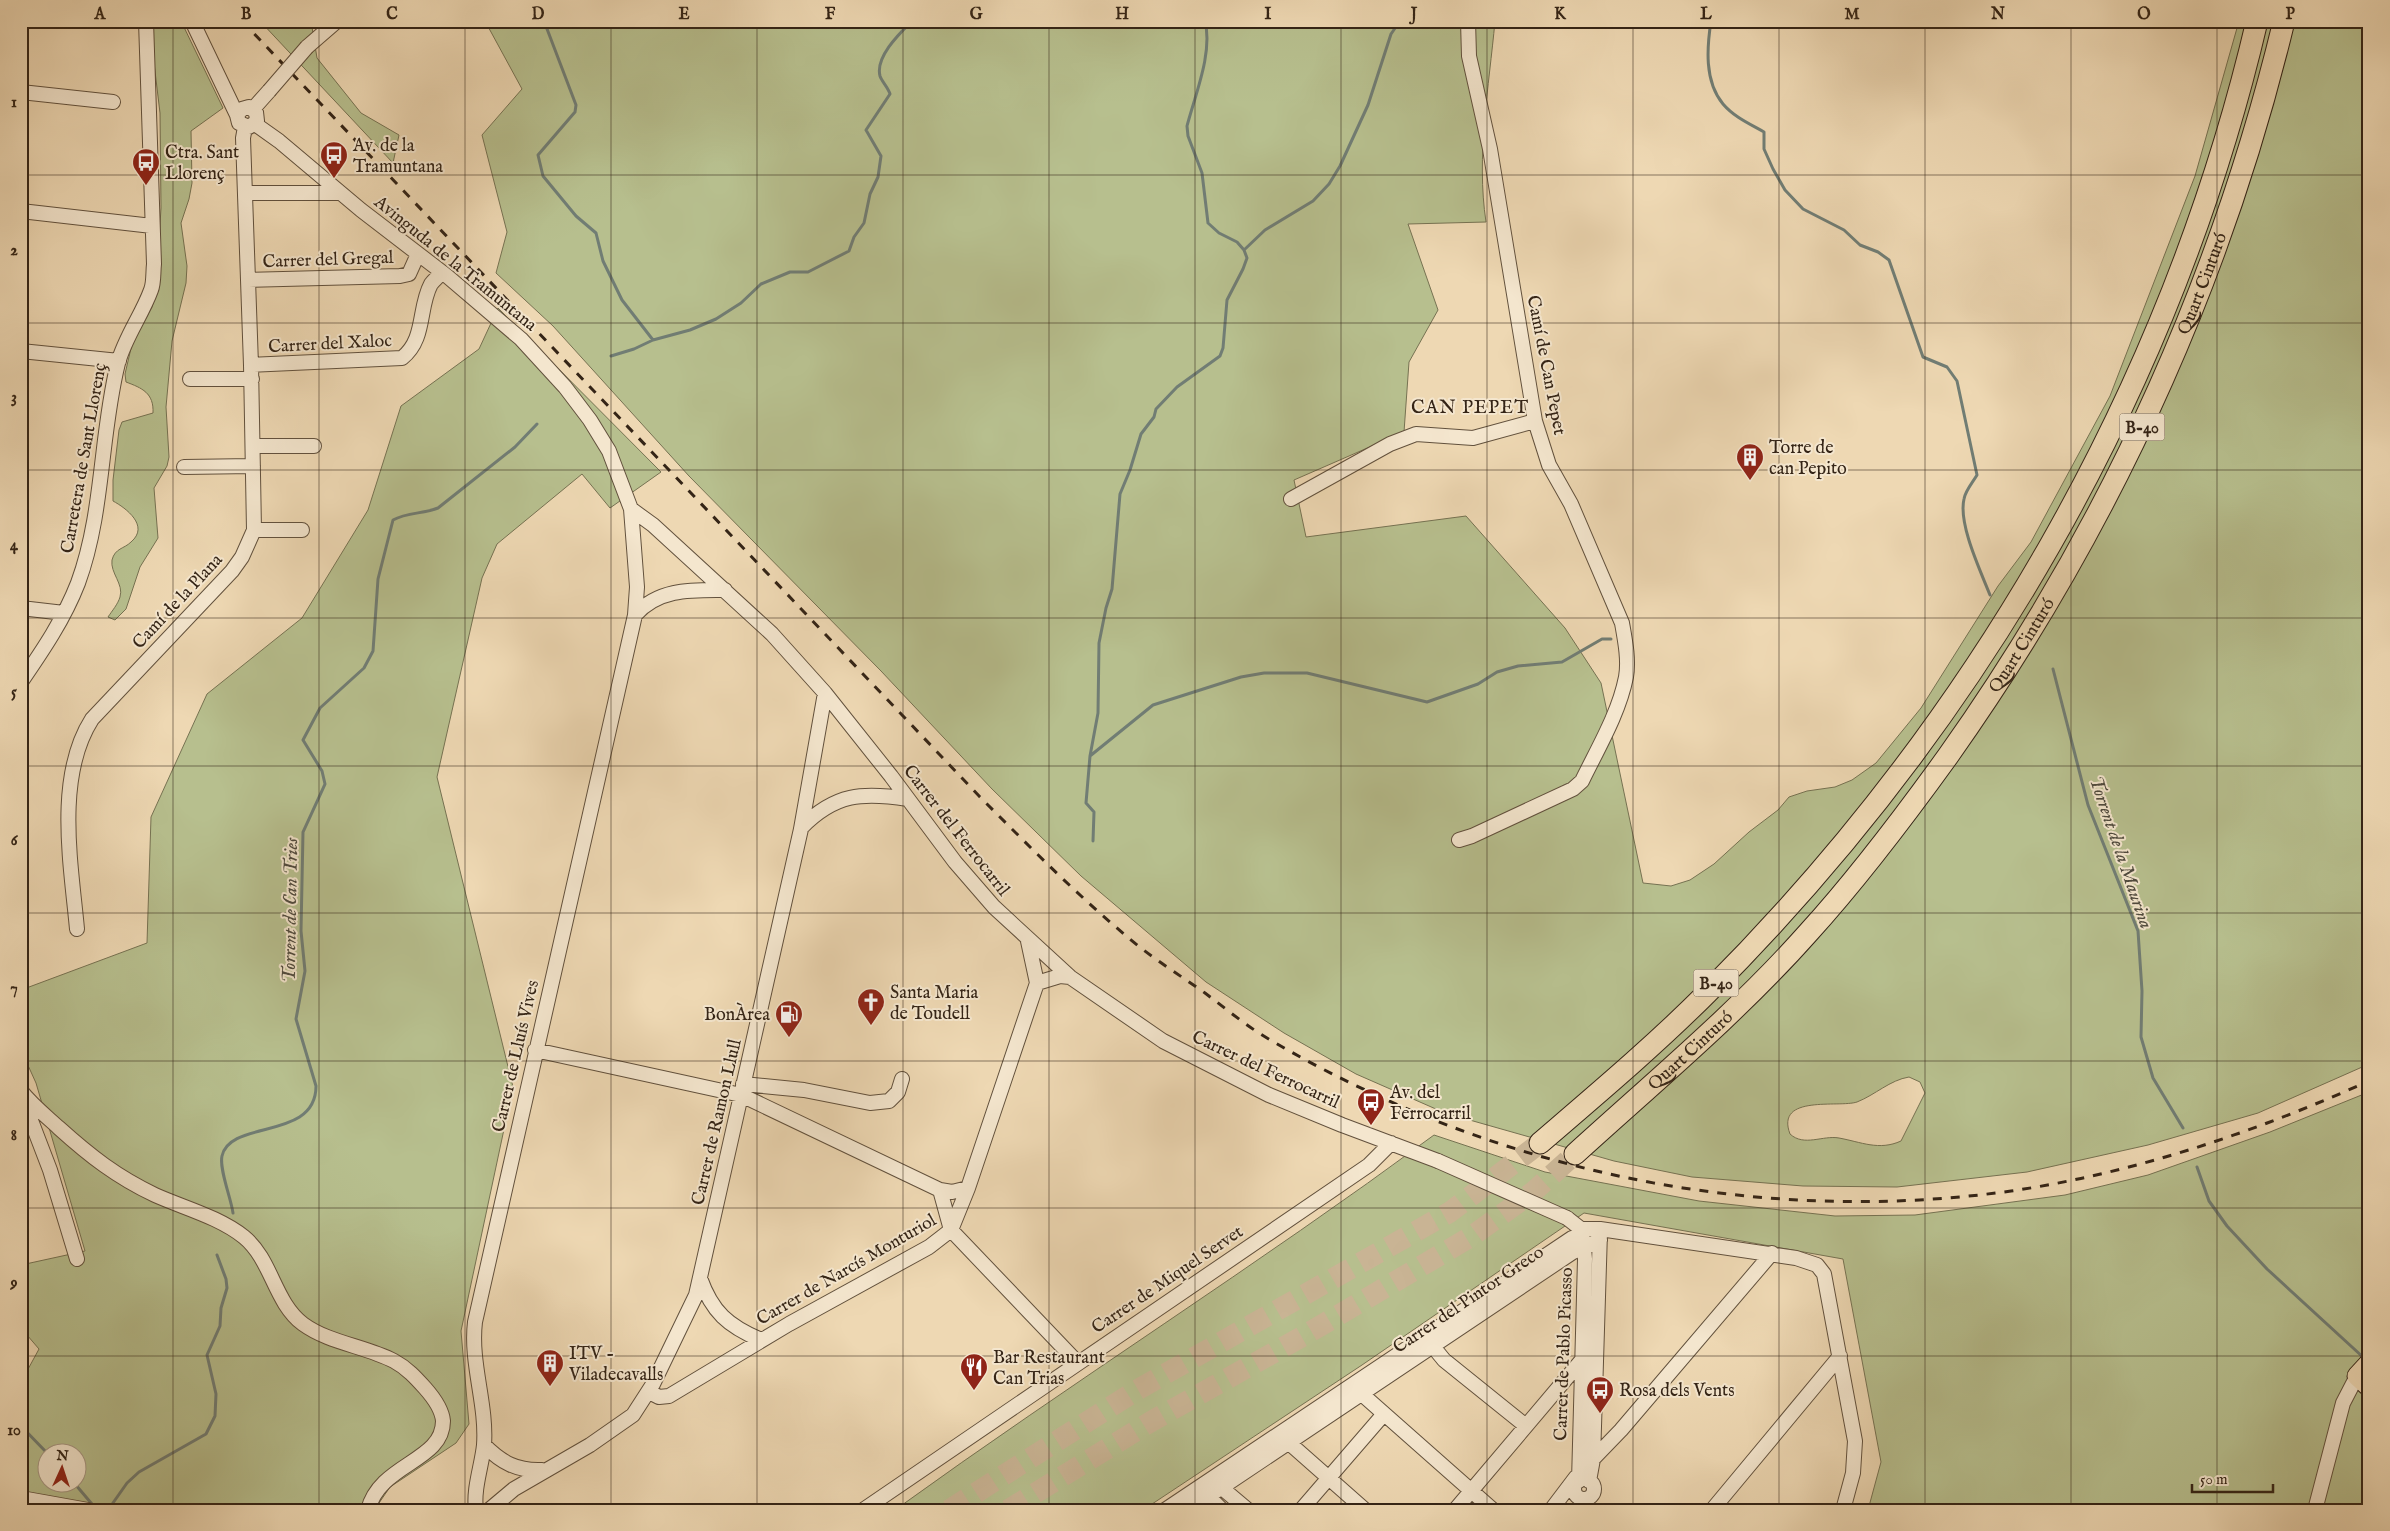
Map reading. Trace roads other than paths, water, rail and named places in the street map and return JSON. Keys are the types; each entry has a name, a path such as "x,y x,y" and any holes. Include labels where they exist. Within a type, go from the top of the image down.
{"highway":[{"name":"Quart Cinturó","path":"1540,1144 1632,1064 1707,993 1785,911 1906,765 1939,722 1996,638 2083,486 2111,432 2143,361 2185,259 2211,183 2235,106 2257,21"},
{"name":"Quart Cinturó","path":"1575,1154 1737,1007 1807,934 1891,834 2003,675 2038,619 2109,493 2160,389 2191,315 2238,185 2284,21"}],"street":[{"name":"Carretera de Sant Llorenç","path":"21,682 45,648 64,614 78,583 90,543 118,361 152,289 146,21"},
{"path":"192,21 220,81 245,111 269,91 307,47 331,23"},
{"name":"Camí de Can Pepet","path":"1459,840 1486,830 1574,790 1582,781 1619,702 1626,676 1626,644 1622,623 1571,504 1549,464 1535,421 1490,149 1469,56 1468,21"},
{"path":"21,92 113,102"},
{"name":"Camí de la Plana","path":"77,929 69,819 71,786 82,735 98,713 232,571 254,530 252,372 243,138 258,116 245,111"},
{"name":"Avinguda de la Tramuntana","path":"250,126 279,141 340,193 442,272 521,339 565,387 590,420 609,451 631,510"},
{"path":"300,193 310,182 307,165"},
{"path":"246,193 340,193"},
{"path":"21,212 152,226"},
{"name":"Carrer del Gregal","path":"409,274 418,254"},
{"name":"Carrer del Xaloc","path":"190,379 402,358 411,351 416,341 431,285 442,272"},
{"name":"Carrer del Gregal","path":"249,280 400,276 409,274 431,285"},
{"path":"21,351 118,361"},
{"path":"1291,499 1390,444 1416,434 1473,438 1535,421"},
{"path":"253,446 314,446"},
{"path":"184,467 253,466"},
{"name":"Carrer del Ferrocarril","path":"631,510 653,525 772,634 845,717 955,862 994,907 1028,941 1070,977 1163,1041 1269,1094 1342,1125 1438,1161 1567,1218 1582,1236"},
{"name":"Carrer de Lluís Vives","path":"476,1510 484,1445 482,1403 474,1336 475,1322 635,615 637,587 631,510"},
{"path":"254,530 302,530"},
{"path":"635,615 644,605 679,591 698,589 725,590"},
{"path":"21,608 64,614"},
{"name":"Carrer de Ramon Llull","path":"648,1392 684,1321 700,1278 801,829 821,726 825,693"},
{"path":"821,726 825,718 831,715 845,717"},
{"path":"801,829 814,815 850,797 875,794 908,799"},
{"path":"1028,941 1037,983 1060,976 1070,977"},
{"name":"Carrer de Narcís Monturiol","path":"648,1392 659,1397 669,1396 762,1340 929,1246 951,1230 968,1188 1037,983"},
{"path":"536,1050 742,1090 804,1090 870,1104 889,1101 898,1092 902,1079"},
{"path":"742,1090 940,1190 952,1192 968,1188"},
{"path":"22,1094 50,1170 77,1259"},
{"path":"22,1094 102,1166 146,1190 241,1235 260,1255 282,1298 304,1324 321,1334 394,1361 407,1370 431,1394 442,1416 442,1428 438,1441 426,1452 386,1479 374,1494 368,1510"},
{"name":"Carrer de Miquel Servet","path":"863,1510 1369,1164 1391,1143"},
{"path":"940,1190 951,1230 1077,1362"},
{"path":"1582,1236 1603,1233 1772,1253 1804,1259 1821,1269 1840,1356 1856,1455 1843,1510"},
{"name":"Carrer de Pablo Picasso","path":"1581,1492 1593,1459 1603,1233"},
{"name":"Carrer del Pintor Greco","path":"1188,1510 1210,1487 1428,1341 1572,1238 1582,1236"},
{"name":"Carrer de Pablo Picasso","path":"1581,1492 1582,1236"},
{"path":"1593,1459 1621,1430 1772,1253"},
{"path":"700,1278 706,1294 727,1323 762,1340"},
{"path":"1428,1341 1444,1360 1526,1426"},
{"path":"1712,1510 1840,1356"},
{"path":"1455,1510 1581,1361"},
{"path":"2315,1510 2343,1403 2364,1374"},
{"path":"1356,1389 1493,1510"},
{"name":"Carrer del Pintor Greco","path":"1165,1510 1210,1487 1288,1442 1356,1389"},
{"path":"489,1510 514,1489 590,1445 633,1414 648,1392"},
{"path":"1301,1510 1383,1414"},
{"path":"1288,1442 1365,1510"},
{"path":"484,1445 497,1458 512,1467 527,1471 545,1470"},
{"path":"1210,1487 1222,1510"},
{"path":"1210,1487 1248,1510"},
{"path":"1551,1510 1581,1492"},
{"path":"21,1498 88,1510"}],"waterway":[{"path":"544,21 576,105 575,112 538,155 543,176 576,216 596,233 603,261 622,300 653,340"},
{"path":"611,356 634,349 653,340 690,330 716,319 741,303 761,284 790,272 808,272 849,251 854,237 864,223 870,194 878,177 881,156 866,130 890,94 880,76 881,61 890,46 912,21"},
{"path":"1090,756 1098,713 1099,643 1112,589 1120,494 1130,470 1141,434 1154,417 1156,409 1177,387 1220,356 1223,348 1227,300 1247,258 1244,250 1237,242 1219,233 1208,223 1202,173 1188,136 1187,126 1207,47 1205,21"},
{"path":"1244,250 1265,230 1313,201 1329,184 1340,166 1368,105 1391,34 1400,21"},
{"name":"Torrent de la Maurina","path":"1711,21 1708,64 1713,85 1723,104 1737,116 1764,132 1764,149 1773,169 1785,190 1803,209 1844,230 1860,245 1878,252 1889,260 1923,357 1947,367 1957,381 1977,475 1965,496 1964,521 1971,548 1990,595"},
{"name":"Torrent de Can Tries","path":"233,1213 222,1162 222,1156 228,1145 240,1137 288,1123 302,1115 312,1103 316,1086 296,1019 305,971 301,931 303,832 325,784 322,771 303,740 320,708 364,668 373,651 378,579 393,520 398,517 438,508 515,447 537,424"},
{"path":"1093,841 1094,812 1086,803 1090,756 1153,705 1241,677 1264,673 1307,673 1427,702 1478,684 1497,672 1518,666 1562,662 1602,639 1611,639"},
{"name":"Torrent de la Maurina","path":"2053,669 2088,805 2138,931 2142,991 2141,1037 2153,1078 2183,1128"},
{"name":"Torrent de la Maurina","path":"2197,1167 2209,1201 2227,1226 2267,1269 2364,1358"},
{"name":"Torrent de Can Tries","path":"108,1510 127,1483 139,1472 206,1434 215,1416 216,1394 207,1355 220,1326 221,1308 227,1288 226,1279 217,1255"},
{"path":"21,1426 38,1444"},
{"path":"83,1494 97,1510"}],"tunnel":[{"path":"949,1510 1137,1390 1450,1212 1540,1143"},
{"path":"1008,1510 1152,1421 1305,1335 1472,1236 1533,1192 1575,1154"}],"railway":[{"path":"242,21 980,797 1050,867 1134,942 1243,1022 1267,1038 1352,1084 1441,1123 1532,1154 1626,1178 1721,1193 1817,1201 1914,1200 2011,1191 2057,1183 2149,1162 2194,1148 2282,1117 2369,1081"}],"place":[{"name":"Av. de la Tramuntana","path":"334,179"},
{"name":"Ctra. Sant Llorenç","path":"146,186"},
{"name":"Torre de can Pepito","path":"1750,481"},
{"name":"Santa Maria de Toudell","path":"871,1026"},
{"name":"BonÀrea","path":"789,1038"},
{"name":"Av. del Ferrocarril","path":"1371,1126"},
{"name":"ITV - Viladecavalls","path":"550,1387"},
{"name":"Bar Restaurant Can Trias","path":"974,1391"},
{"name":"Rosa dels Vents","path":"1600,1414"}],"district":[{"name":"CAN PEPET","path":"1470,406"}]}
